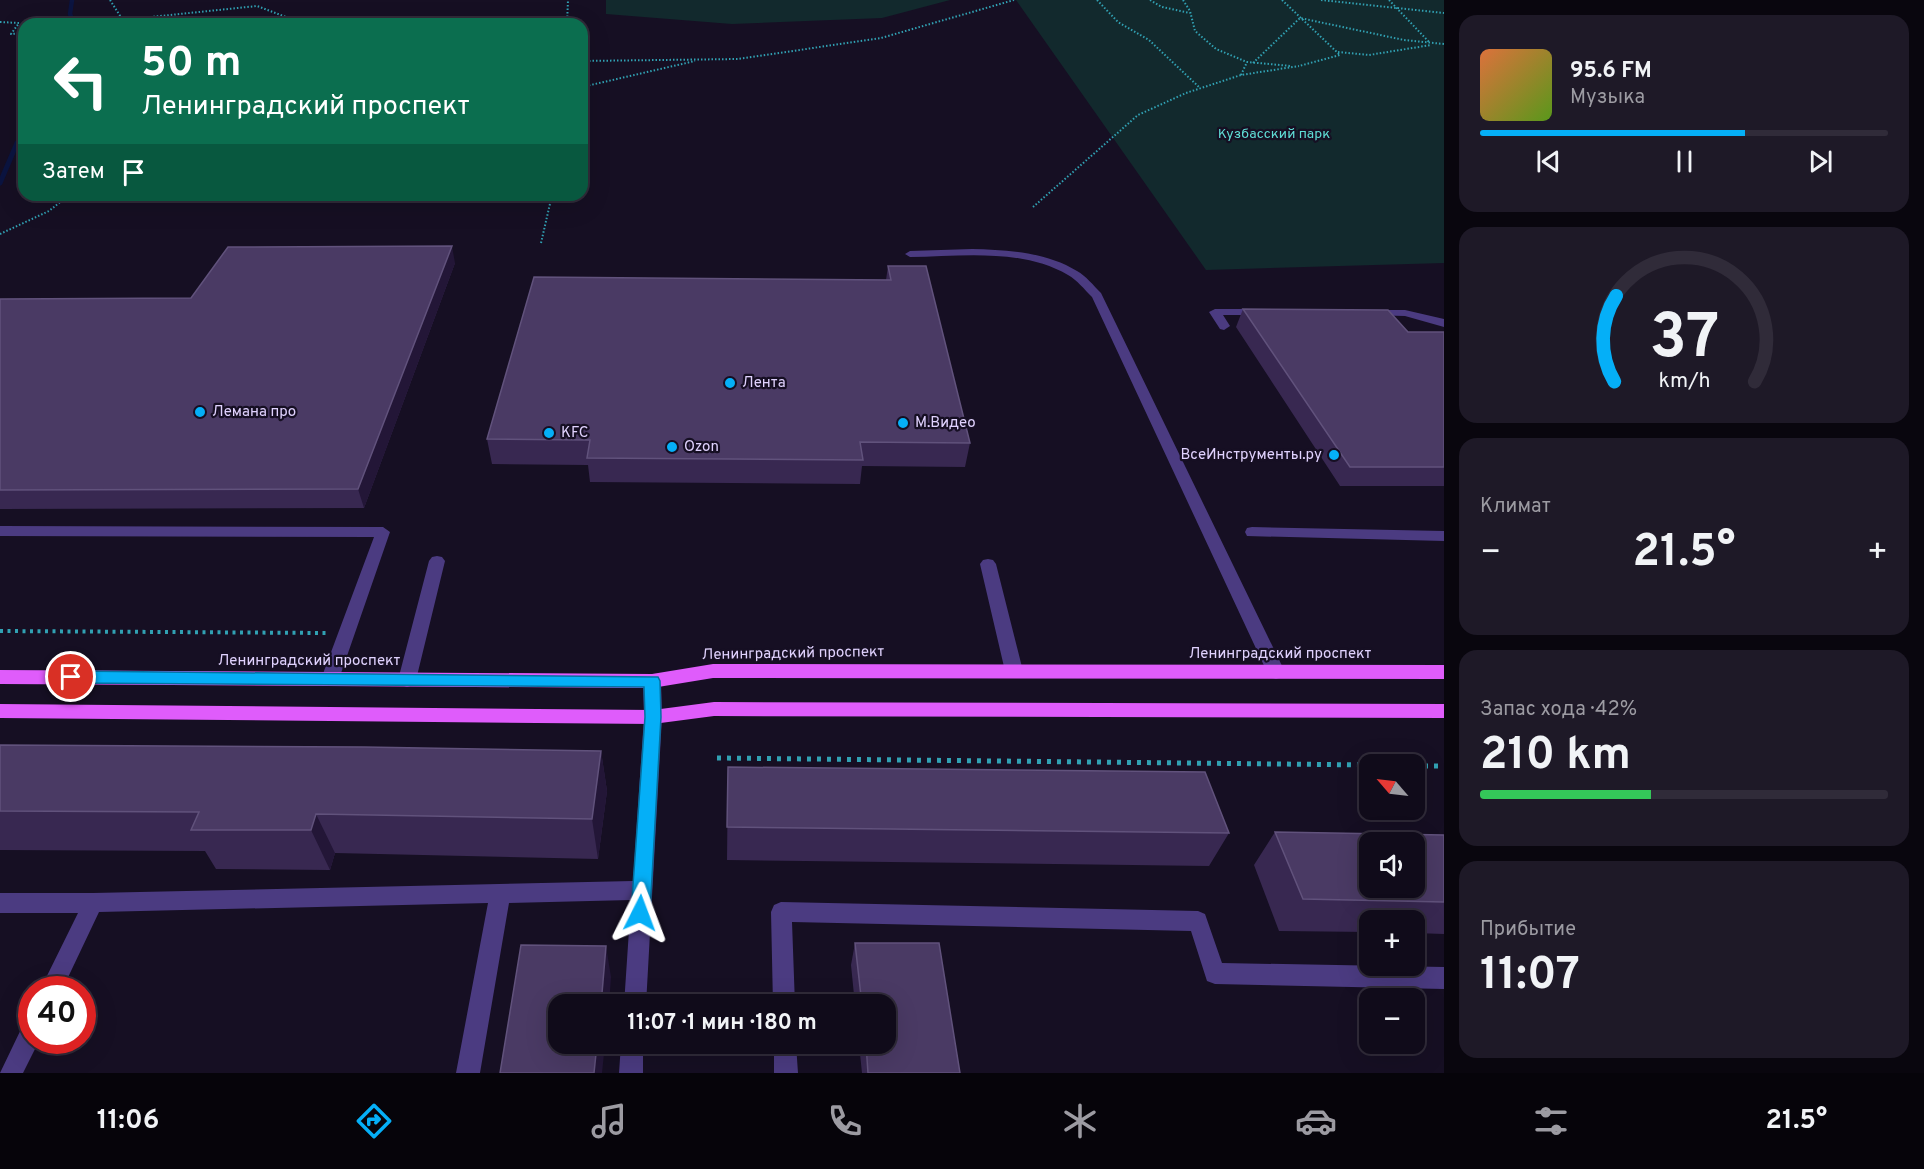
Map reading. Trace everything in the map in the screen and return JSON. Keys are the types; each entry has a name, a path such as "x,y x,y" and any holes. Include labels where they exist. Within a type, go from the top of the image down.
{"main road":[{"name":"Ленинградский проспект","path":"0,677 652,681 713,671 1444,672"},
{"path":"0,711 653,717 714,709 1444,711"}],"street":[{"path":"910,254 1013,255 1042,260 1073,273 1097,295 1276,672"},
{"path":"1224,326 1215,312 1275,313"},
{"path":"1358,313 1405,313 1444,323"},
{"path":"0,531 383,532 330,679"},
{"path":"1252,532 1444,536"},
{"path":"406,680 437,561"},
{"path":"988,564 1014,671"},
{"path":"636,994 653,717 652,681"},
{"path":"0,903 93,903 642,890"},
{"path":"468,1073 500,893"},
{"path":"58,976 93,903"},
{"path":"784,994 781,912 1198,921 1215,973 1444,978"},
{"path":"11,1073 20,1054"},
{"path":"631,1073 632,1054"},
{"path":"785,1054 786,1073"}],"path":[{"path":"110,0 121,18"},
{"path":"567,0 567,18"},
{"path":"588,61 738,58 881,38 1014,0"},
{"path":"1097,0 1118,22 1149,40 1200,88"},
{"path":"1150,0 1162,7 1190,13"},
{"path":"1183,0 1190,13 1191,24 1200,37 1216,49 1247,62 1299,66"},
{"path":"1033,207 1138,115 1200,88 1241,75 1299,66 1340,55 1282,0"},
{"path":"1321,0 1444,13"},
{"path":"1389,0 1431,43"},
{"path":"163,18 257,6 296,18"},
{"path":"1300,18 1404,40 1437,44"},
{"path":"1253,63 1300,18"},
{"path":"0,22 18,23"},
{"path":"18,24 11,34 18,33"},
{"path":"1337,52 1369,55 1444,44"},
{"path":"588,85 707,59"},
{"path":"1241,75 1247,62"},
{"path":"0,234 49,210 61,201"},
{"path":"541,243 551,201"},
{"path":"0,631 347,633"},
{"path":"717,758 1359,765"},
{"path":"595,759 607,759"},
{"path":"1425,766 1444,766"}],"green space":[{"path":"606,0 950,0 882,18 732,24 606,14"},
{"name":"Кузбасский парк","path":"1016,0 1444,0 1444,263 1206,270"}],"building":[{"name":"Лемана про","path":"452,246 358,489 0,490 0,299 191,298 228,247"},
{"name":"Лента","path":"888,266 926,266 970,443 860,442 863,460 587,458 590,440 487,439 534,277 891,280"},
{"path":"1243,309 1388,310 1408,332 1444,332 1444,467 1350,467"},
{"path":"0,745 601,751 592,819 316,814 311,830 191,830 199,812 0,811"},
{"path":"728,767 1205,772 1229,833 727,827"},
{"path":"1275,832 1359,833 1359,898 1425,898 1425,835 1444,835 1444,902 1303,899"},
{"path":"855,943 939,943 960,1073 868,1073 867,1054 896,1054 896,994 861,994"},
{"path":"521,945 606,946 602,994 548,994 548,1054 596,1054 594,1073 500,1073"}],"waterway":[{"path":"72,0 72,18"},
{"path":"0,183 18,142"}],"place":[{"name":"Лента","path":"730,383"},
{"name":"Лемана про","path":"200,412"},
{"name":"М.Видео","path":"903,423"},
{"name":"KFC","path":"549,433"},
{"name":"Ozon","path":"672,447"},
{"name":"ВсеИнструменты.ру","path":"1334,455"}],"route":[{"path":"71,677 652,681 653,717 640,913"}]}
